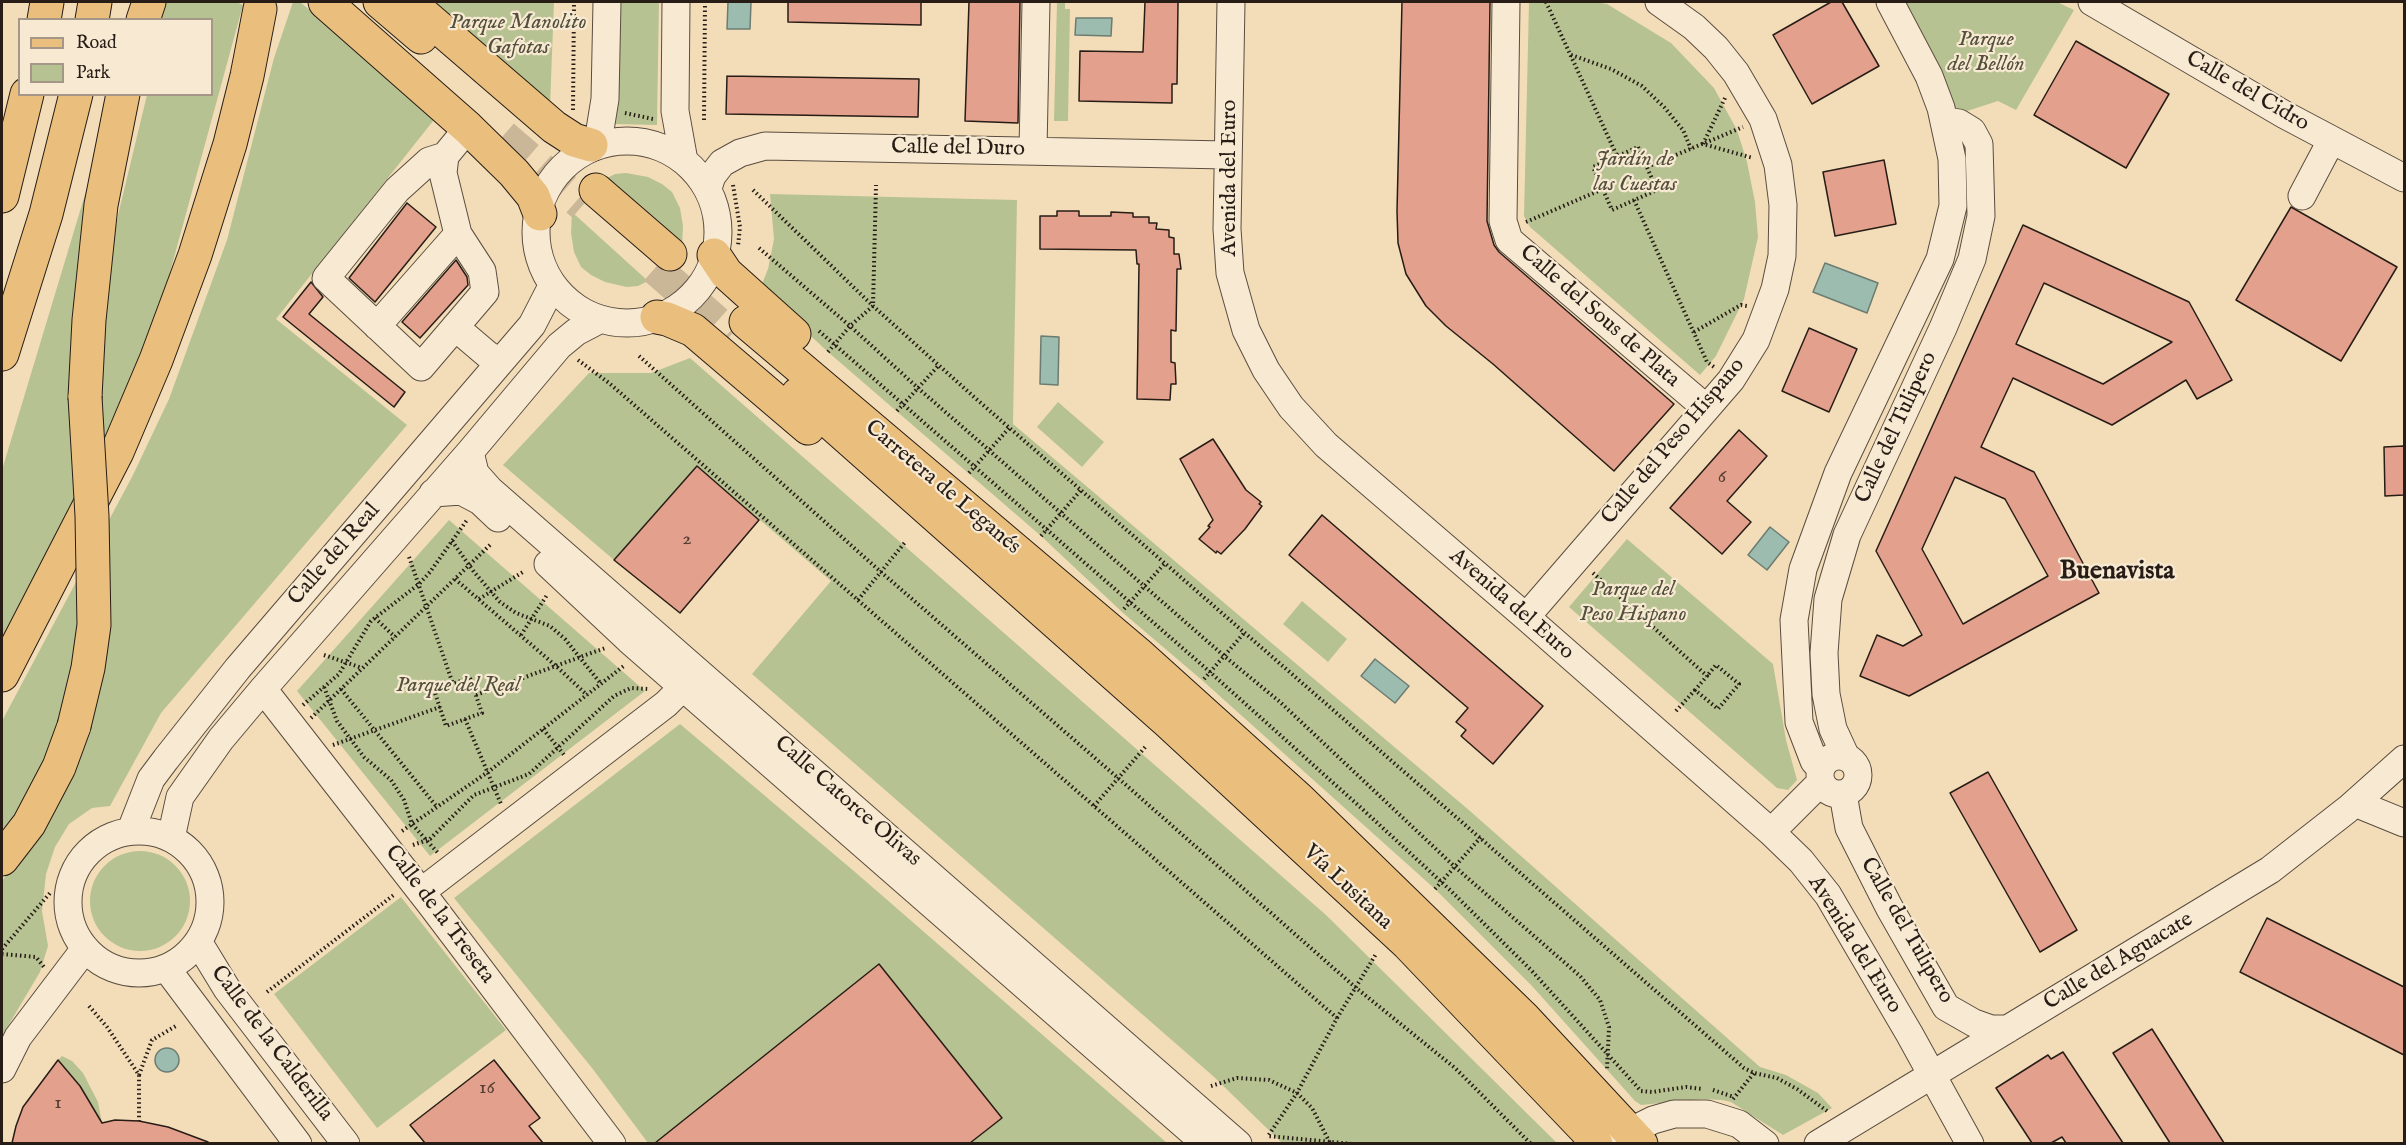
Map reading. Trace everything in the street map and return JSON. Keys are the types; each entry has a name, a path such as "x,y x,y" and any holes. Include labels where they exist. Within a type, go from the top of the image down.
{"main road":[{"path":"44,18 47,2"},
{"path":"92,18 95,2"},
{"path":"137,18 140,2"},
{"path":"144,18 149,2"},
{"path":"325,2 468,128 514,173 533,196 540,214"},
{"path":"346,2 511,129 380,2"},
{"path":"409,2 554,128 574,140 594,144"},
{"path":"2,675 117,452 156,360 195,255 230,144 260,9"},
{"path":"2,196 27,96"},
{"path":"2,354 46,214 76,96"},
{"path":"2,859 29,824 59,767 74,726 88,668 94,625 92,516 85,397 89,320 101,206 123,96"},
{"path":"589,198 663,261"},
{"path":"726,255 720,266 734,281 1041,551 1115,620 1137,653"},
{"path":"657,317 693,330 706,340 1020,612 1062,640 1083,648"},
{"name":"Carretera de Leganés","path":"1083,648 739,329 1137,653"},
{"name":"Vía Lusitana","path":"1083,648 1168,722 1408,944 1596,1143"},
{"name":"Vía Lusitana","path":"1137,653 1300,800 1422,917 1523,1017 1630,1139"}],"street":[{"path":"594,144 630,140 652,143 669,150 697,172 719,183 718,221 726,255 676,307 657,317 623,322 599,320 573,309 551,288 542,266 539,249 540,214 561,173 594,144 605,99 607,2"},
{"path":"676,2 675,111 684,160"},
{"path":"1033,150 1036,2"},
{"name":"Avenida del Euro","path":"1231,2 1227,154 1227,229 1230,273 1246,330 1266,370 1291,407 1326,445 1526,617 1801,861 1828,895 1970,1143"},
{"name":"Calle del Sous de Plata","path":"1506,2 1503,221 1509,240 1706,408"},
{"name":"Calle del Peso Hispano","path":"1526,617 1706,408 1743,361 1756,340 1767,315 1782,255 1783,205 1778,165 1763,119 1736,73 1716,48 1694,27 1659,2"},
{"name":"Calle del Tulipero","path":"1890,2 1929,76 1944,122 1952,159 1953,206 1940,259 1838,473 1803,568 1794,620 1799,722 1814,761 1828,782 1888,907 1946,1007 1974,1023 1991,1029 2008,1029"},
{"name":"Calle del Cidro","path":"2092,2 2285,116 2404,178"},
{"name":"Calle del Tulipero","path":"1828,782 1852,789 1858,776 1833,729 1826,694 1824,653 1828,599 1847,536 1943,328 1972,259 1981,216 1979,144 1972,131 1959,123 1944,122"},
{"path":"445,156 429,161 397,190 326,278 421,367 485,292 482,271 458,234 443,173 445,156 468,128"},
{"path":"2302,196 2331,141"},
{"name":"Calle del Duro","path":"719,183 712,176 722,163 740,153 765,146 1227,154"},
{"path":"377,326 458,234"},
{"name":"Calle del Real","path":"131,830 151,779 238,668 532,326 551,288"},
{"name":"Calle del Real","path":"171,837 180,797 221,739 559,346 576,332 599,320"},
{"path":"455,327 488,355 500,362"},
{"name":"Calle Catorce Olivas","path":"470,452 475,473 490,490 1238,1143"},
{"name":"Calle Catorce Olivas","path":"433,493 461,491 480,501 683,687 1206,1143"},
{"path":"412,890 666,704 683,687"},
{"name":"Calle de la Treseta","path":"263,689 412,890 612,1143"},
{"path":"1771,832 1828,782 1831,757 1846,757"},
{"name":"Calle del Aguacate","path":"1818,1143 2270,870 2355,803 2404,759"},
{"path":"2355,803 2404,823"},
{"path":"131,830 151,831 171,837 195,856 208,884 210,915 198,943 184,958 167,969 137,975 108,968 84,950 69,922 67,891 79,862 101,840 131,830"},
{"name":"Calle de la Calderilla","path":"198,943 227,988 346,1143"},
{"path":"2,1069 18,1037 84,950"},
{"name":"Calle de la Calderilla","path":"167,969 298,1143"},
{"path":"1630,1139 1653,1120 1674,1114 1707,1114 1738,1124 1765,1143"}],"path":[{"path":"574,2 573,110 579,110"},
{"path":"703,127 705,2"},
{"path":"1546,2 1617,157"},
{"path":"1570,55 1611,69 1642,86 1683,130 1691,149"},
{"path":"1703,144 1727,93"},
{"path":"618,112 658,120"},
{"path":"697,120 704,120"},
{"path":"1647,168 1750,125"},
{"path":"1703,144 1764,161"},
{"path":"1638,147 1657,190 1612,210 1593,167 1617,157 1638,147"},
{"path":"719,183 737,198 740,227 726,255"},
{"path":"828,352 850,326 873,306 876,185"},
{"path":"1520,225 1603,189"},
{"path":"753,190 873,306 939,365 1744,1068 1754,1074 1777,1078 1797,1089 1827,1111"},
{"path":"1634,200 1707,362 1719,371"},
{"path":"759,248 1223,655 1280,702 1455,867 1580,976 1600,1000 1609,1027 1607,1070"},
{"path":"1694,332 1741,305 1750,307"},
{"path":"818,331 1210,672 1441,882 1531,970 1641,1091 1652,1092 1686,1087 1719,1091 1740,1100"},
{"path":"639,356 881,572 1354,987 1455,1068 1531,1143"},
{"path":"575,358 618,391 1337,1018"},
{"path":"897,411 939,365"},
{"path":"969,473 1010,427"},
{"path":"1041,536 1082,490"},
{"path":"297,710 339,674 375,618 419,584 467,519"},
{"path":"452,541 500,602 516,613 550,626 565,639 601,684"},
{"path":"858,600 906,541"},
{"path":"307,722 492,543"},
{"path":"408,554 453,684"},
{"path":"1122,612 1165,562"},
{"path":"1590,570 1707,676"},
{"path":"479,599 523,572"},
{"path":"455,579 587,695"},
{"path":"521,635 548,594"},
{"path":"375,618 396,637"},
{"path":"1203,681 1245,632"},
{"path":"476,695 606,648"},
{"path":"322,654 363,668"},
{"path":"397,834 488,772 625,664"},
{"path":"1676,711 1716,665 1739,684 1718,709 1695,690"},
{"path":"470,678 476,695 482,713 446,726 434,690 470,678"},
{"path":"324,687 336,721 349,739 391,780 405,800 412,824 438,853"},
{"path":"405,846 426,841 443,829 460,807 474,795 529,774 614,696 631,688 650,688"},
{"path":"341,689 437,807"},
{"path":"328,746 440,707"},
{"path":"465,719 502,806"},
{"path":"543,729 567,759"},
{"path":"1094,806 1147,745"},
{"path":"1435,889 1481,837"},
{"path":"267,992 412,890"},
{"path":"2,949 50,893"},
{"path":"2,954 36,957 46,970"},
{"path":"1353,1143 1268,1136 1297,1093 1354,987 1376,954"},
{"path":"89,1006 107,1027 139,1075"},
{"path":"139,1121 139,1075 152,1040 176,1026"},
{"path":"1731,1102 1754,1074"},
{"path":"1211,1086 1237,1078 1269,1080 1297,1093 1312,1108 1330,1142"}],"green space":[{"path":"160,2 236,2 243,5 169,276 117,420 2,650 2,470 99,148 100,315 118,215 147,96 213,96 213,18 156,18"},
{"path":"293,2 300,2 437,116 276,319 407,425 161,713 110,806 92,808 69,824 55,847 46,874 42,911 48,946 40,972 2,1036 2,881 39,829 2,844 2,721 133,475 169,399 227,240 274,58"},
{"name":"Parque Manolito Gafotas","path":"422,2 554,2 550,106"},
{"path":"618,2 659,2 657,125 615,124"},
{"path":"1057,2 1065,2 1065,9 1070,9 1068,121 1054,121"},
{"name":"Jardín de las Cuestas","path":"1529,2 1607,4 1671,43 1714,88 1737,130 1747,162 1755,202 1758,237 1744,299 1716,356 1700,375 1530,227 1524,216"},
{"name":"Parque del Bellón","path":"1905,2 2057,2 2074,10 2016,110 1998,101 1955,115"},
{"path":"626,173 648,177 672,192 680,208 683,226 682,247 605,179 615,174"},
{"path":"770,194 1017,200 1013,424 1470,811 1760,1067 1786,1075 1818,1093 1832,1108 1783,1135 1731,1102 1702,1099 1641,1105 1635,1101 1532,986 1435,889 1203,681 1122,612 1041,536 828,352 760,289 768,269 774,239"},
{"path":"572,212 648,281 638,286 627,287 605,282 581,267 574,252 571,233"},
{"path":"690,358 1326,915 1557,1143 1282,1143 1213,1076 752,674 831,581 697,466 614,560 503,465 589,373 651,373"},
{"path":"1058,402 1104,442 1082,467 1037,427"},
{"name":"Parque del Real","path":"449,520 645,691 430,856 297,691"},
{"name":"Parque del Peso Hispano","path":"1627,539 1773,664 1786,740 1797,780 1788,790 1777,788 1569,607"},
{"path":"1302,601 1347,639 1328,662 1283,624"},
{"path":"680,724 855,872 1167,1143 648,1143 592,1068 454,898"},
{"path":"140,851 159,855 175,866 186,882 190,901 186,920 175,936 159,947 140,951 121,947 105,936 94,920 90,901 94,882 105,866 121,855"},
{"path":"401,897 506,1030 377,1128 274,994"},
{"path":"62,1056 72,1061 83,1073 98,1102 102,1123 80,1086 58,1060"}],"shaded area":[{"path":"728,2 751,2 750,29 727,29"},
{"path":"1076,18 1112,18 1111,36 1075,35"},
{"path":"1825,263 1878,283 1867,313 1813,292"},
{"path":"1041,336 1059,337 1058,385 1040,384"},
{"path":"1770,527 1789,542 1767,570 1748,555"},
{"path":"1375,659 1409,686 1395,703 1361,676"},
{"path":"167,1048 172,1049 178,1055 178,1065 172,1071 167,1072 162,1071 156,1065 155,1060 156,1055 162,1049"}],"building":[{"path":"788,2 921,2 921,25 788,22"},
{"path":"969,2 1020,2 1018,123 965,121"},
{"path":"1145,2 1178,2 1177,84 1172,84 1172,103 1079,101 1080,51 1143,52"},
{"path":"1402,2 1490,2 1487,221 1494,245 1499,252 1674,404 1614,471 1493,364 1446,326 1426,306 1406,274 1398,243 1397,211"},
{"path":"1831,2 1842,2 1879,66 1812,104 1773,35"},
{"path":"2076,41 2169,94 2126,168 2034,115"},
{"path":"727,76 919,79 918,117 726,114"},
{"path":"1884,160 1896,224 1835,236 1823,172"},
{"path":"407,203 436,227 375,302 349,278"},
{"path":"2291,207 2397,267 2341,361 2236,300"},
{"path":"1057,211 1079,211 1079,216 1111,216 1111,212 1133,213 1133,217 1149,217 1149,223 1157,223 1156,229 1169,230 1169,237 1174,238 1174,254 1179,254 1181,269 1177,269 1176,331 1171,330 1171,362 1175,363 1176,384 1171,384 1170,400 1137,399 1139,264 1137,264 1136,250 1040,249 1040,216 1057,216"},
{"path":"2023,225 2189,302 2232,380 2197,399 2186,380 2112,425 2013,378 1981,447 2034,472 2099,593 1909,696 1860,676 1877,635 1903,646 1922,635 1876,551","holes":["2044,283 2172,342 2103,384 2016,344","1955,477 2005,499 2048,576 1963,624 1922,549"]},
{"path":"456,260 467,277 468,285 420,338 402,322"},
{"path":"311,282 323,297 309,314 405,392 394,407 283,317"},
{"path":"1809,328 1857,349 1829,412 1782,391"},
{"path":"1739,430 1767,456 1727,501 1751,522 1722,554 1670,508"},
{"path":"1213,439 1246,490 1261,502 1259,504 1262,506 1245,529 1221,554 1217,551 1216,553 1199,539 1213,520 1180,459"},
{"path":"2404,446 2404,495 2385,496 2384,447"},
{"path":"697,466 759,520 680,613 614,560"},
{"path":"1322,515 1543,706 1493,764 1461,736 1466,730 1456,722 1468,708 1289,555"},
{"path":"1988,772 2077,930 2040,952 1950,793"},
{"path":"2267,918 2404,987 2404,1055 2240,972"},
{"path":"879,964 1002,1118 970,1143 655,1143"},
{"path":"2152,1029 2224,1143 2170,1143 2113,1053"},
{"path":"2063,1052 2123,1143 2066,1143 2062,1137 2051,1143 2032,1143 1996,1088 2048,1055 2051,1059"},
{"path":"58,1060 80,1086 102,1123 115,1120 139,1121 168,1127 208,1143 12,1143 23,1107"},
{"path":"494,1060 540,1118 529,1126 543,1143 425,1143 410,1125"}],"tunnel":[{"path":"503,136 583,205"},
{"path":"655,268 731,335"}],"district":[{"name":"Buenavista","path":"2117,573"}]}
